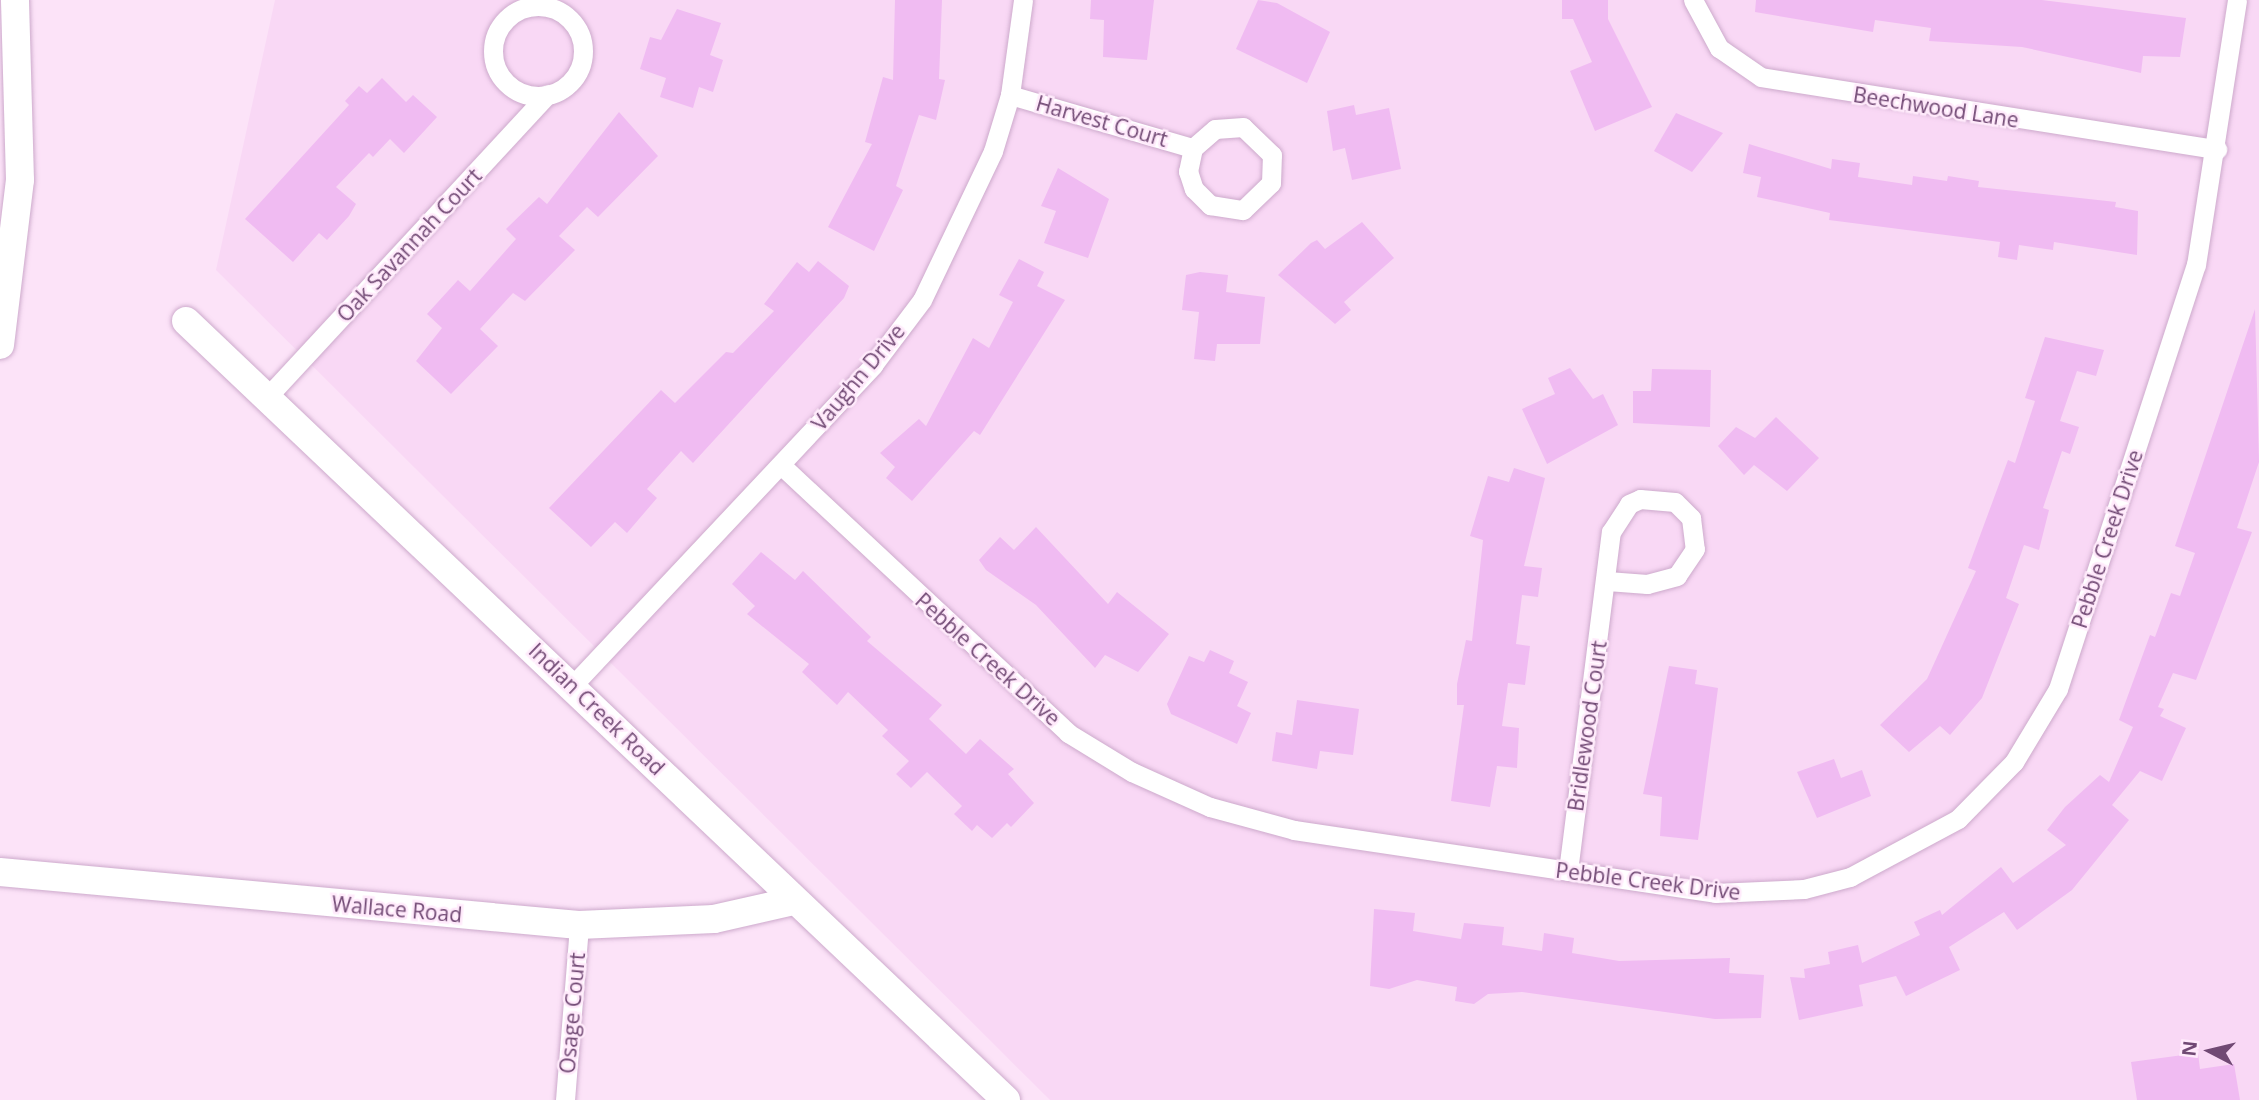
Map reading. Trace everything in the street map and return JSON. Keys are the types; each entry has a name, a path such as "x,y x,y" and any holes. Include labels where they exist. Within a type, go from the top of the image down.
{"street":[{"path":"0,345 20,180 15,0"},
{"name":"Vaughn Drive","path":"573,685 873,365 922,300 971,202 1010,96 1023,0"},
{"name":"Beechwood Lane","path":"1692,0 1719,48 1737,65 1770,80 2217,149"},
{"name":"Pebble Creek Drive","path":"781,465 1011,685 1068,733 1132,772 1210,807 1294,830 1738,894 1815,886 1850,877 1926,841 1958,819 2014,762 2066,662 2196,265 2217,149 2237,0"},
{"name":"Oak Savannah Court","path":"269,395 548,94 580,66 580,37 550,7 521,9 499,28 497,71 519,92 548,94"},
{"name":"Harvest Court","path":"1010,96 1193,148"},
{"name":"Harvest Court","path":"1243,127 1272,155 1271,183 1242,209 1210,205 1194,189 1188,171 1193,148 1215,129 1243,127"},
{"name":"Indian Creek Road","path":"186,321 269,395 573,685 793,901 1006,1100"},
{"name":"Bridlewood Court","path":"1567,871 1607,581 1611,532 1629,504 1664,499 1684,509 1697,538 1685,569 1659,584 1607,581"},
{"name":"Wallace Road","path":"0,872 579,925 714,919 793,901"},
{"name":"Osage Court","path":"565,1100 579,925"}],"shaded area":[{"path":"275,0 2259,0 2259,1100 1050,1100 216,270"}],"building":[{"path":"895,0 942,0 939,79 945,80 936,120 919,115 896,186 903,190 874,251 828,227 872,144 865,142 883,77 893,80"},
{"path":"1091,0 1154,0 1147,60 1103,57 1104,20 1090,19"},
{"path":"1258,0 1277,3 1330,32 1307,83 1236,49"},
{"path":"1562,0 1608,0 1608,19 1652,107 1595,131 1570,71 1592,62 1573,19 1562,19"},
{"path":"1756,0 2042,0 2186,18 2180,57 2143,56 2141,73 2022,47 1929,41 1931,28 1875,20 1873,32 1755,12"},
{"path":"677,9 721,23 710,55 723,60 713,92 699,87 693,108 660,97 666,78 640,69 650,37 661,40"},
{"path":"382,78 406,102 413,95 437,117 404,153 390,139 373,157 369,153 336,187 356,204 349,216 327,240 319,233 293,262 245,219 349,105 345,101 359,86 367,93"},
{"path":"1354,105 1356,115 1389,108 1401,169 1352,180 1345,148 1333,151 1327,111"},
{"path":"619,112 658,156 598,217 587,207 559,236 575,250 525,301 513,293 480,329 498,346 451,394 416,361 442,328 427,314 458,280 470,291 516,239 506,229 539,197 547,204"},
{"path":"1676,113 1723,133 1692,172 1654,151"},
{"path":"1749,144 1831,169 1832,159 1860,163 1858,177 1912,185 1913,176 1947,181 1948,176 1979,181 1978,187 2116,202 2115,207 2138,211 2137,255 2054,242 2053,250 2019,245 2017,260 1998,257 2000,242 1829,220 1830,213 1757,197 1761,177 1743,173"},
{"path":"1058,168 1109,199 1088,258 1044,243 1056,211 1041,206"},
{"path":"1362,222 1394,258 1344,302 1351,310 1335,324 1278,275 1311,243 1317,240 1325,249"},
{"path":"1019,259 1044,272 1037,286 1065,300 980,435 974,431 912,501 886,478 895,467 880,453 919,419 926,426 973,338 989,348 1013,302 999,295"},
{"path":"818,261 849,286 844,298 693,463 681,451 647,489 657,498 627,533 615,522 591,547 549,508 661,390 675,403 726,352 733,353 774,311 764,304 797,262 809,272"},
{"path":"1200,272 1228,275 1226,292 1265,297 1260,344 1217,344 1215,361 1194,359 1199,312 1182,310 1186,275"},
{"path":"2255,309 2259,462 2237,528 2252,532 2196,680 2173,673 2158,707 2164,709 2160,716 2186,728 2162,781 2140,771 2112,805 2129,820 2072,890 2017,930 2004,912 1949,947 1960,970 1906,996 1896,976 1859,985 1863,1006 1799,1020 1790,977 1805,978 1804,969 1830,964 1828,952 1858,945 1862,963 1920,935 1914,922 1940,910 1942,915 2001,867 2013,883 2066,845 2047,830 2065,807 2100,775 2109,782 2133,727 2119,720 2150,635 2155,637 2171,593 2180,596 2195,553 2175,546"},
{"path":"2045,337 2104,350 2096,376 2077,371 2060,421 2079,427 2070,454 2062,451 2043,508 2049,510 2039,550 2024,545 2006,598 2019,604 1982,698 1950,735 1940,726 1909,752 1880,725 1927,679 1976,571 1968,568 2008,460 2015,463 2035,401 2025,398"},
{"path":"1570,368 1593,399 1603,394 1618,425 1547,464 1522,409 1555,394 1548,378"},
{"path":"1652,369 1711,370 1710,427 1633,423 1633,391 1651,391"},
{"path":"1776,417 1819,458 1787,491 1754,465 1744,475 1718,446 1736,427 1755,438"},
{"path":"1514,468 1545,478 1524,566 1542,568 1538,597 1522,595 1516,644 1530,646 1525,685 1508,683 1502,726 1519,728 1517,768 1497,766 1490,807 1451,801 1464,705 1457,705 1457,684 1466,640 1472,641 1483,540 1470,536 1488,476 1509,482"},
{"path":"1036,527 1108,604 1117,592 1169,634 1138,672 1105,655 1095,668 1036,605 986,570 979,560 1000,537 1014,550"},
{"path":"761,552 795,580 803,571 871,637 867,641 942,705 929,719 966,754 980,739 1014,769 1008,774 1034,803 1011,827 1007,823 992,838 977,825 972,831 954,814 962,806 927,772 911,788 896,774 909,761 882,736 888,730 848,692 837,705 802,672 809,664 747,614 755,606 732,584"},
{"path":"1210,650 1234,661 1229,673 1248,682 1237,706 1251,713 1237,744 1171,714 1167,704 1189,656 1204,662"},
{"path":"1669,666 1697,670 1695,684 1718,688 1698,840 1660,836 1662,797 1643,794"},
{"path":"1297,700 1359,709 1353,755 1320,751 1317,769 1272,761 1276,732 1292,735"},
{"path":"1834,759 1841,778 1862,770 1871,796 1817,818 1797,772"},
{"path":"1374,909 1415,913 1413,931 1461,939 1464,923 1504,927 1502,945 1542,951 1544,933 1574,938 1572,953 1619,961 1730,958 1729,973 1764,975 1761,1018 1715,1019 1522,992 1488,994 1474,1004 1455,1001 1457,987 1417,980 1389,989 1370,986"},
{"path":"2198,1053 2200,1069 2234,1064 2240,1100 2137,1100 2131,1062"}]}
